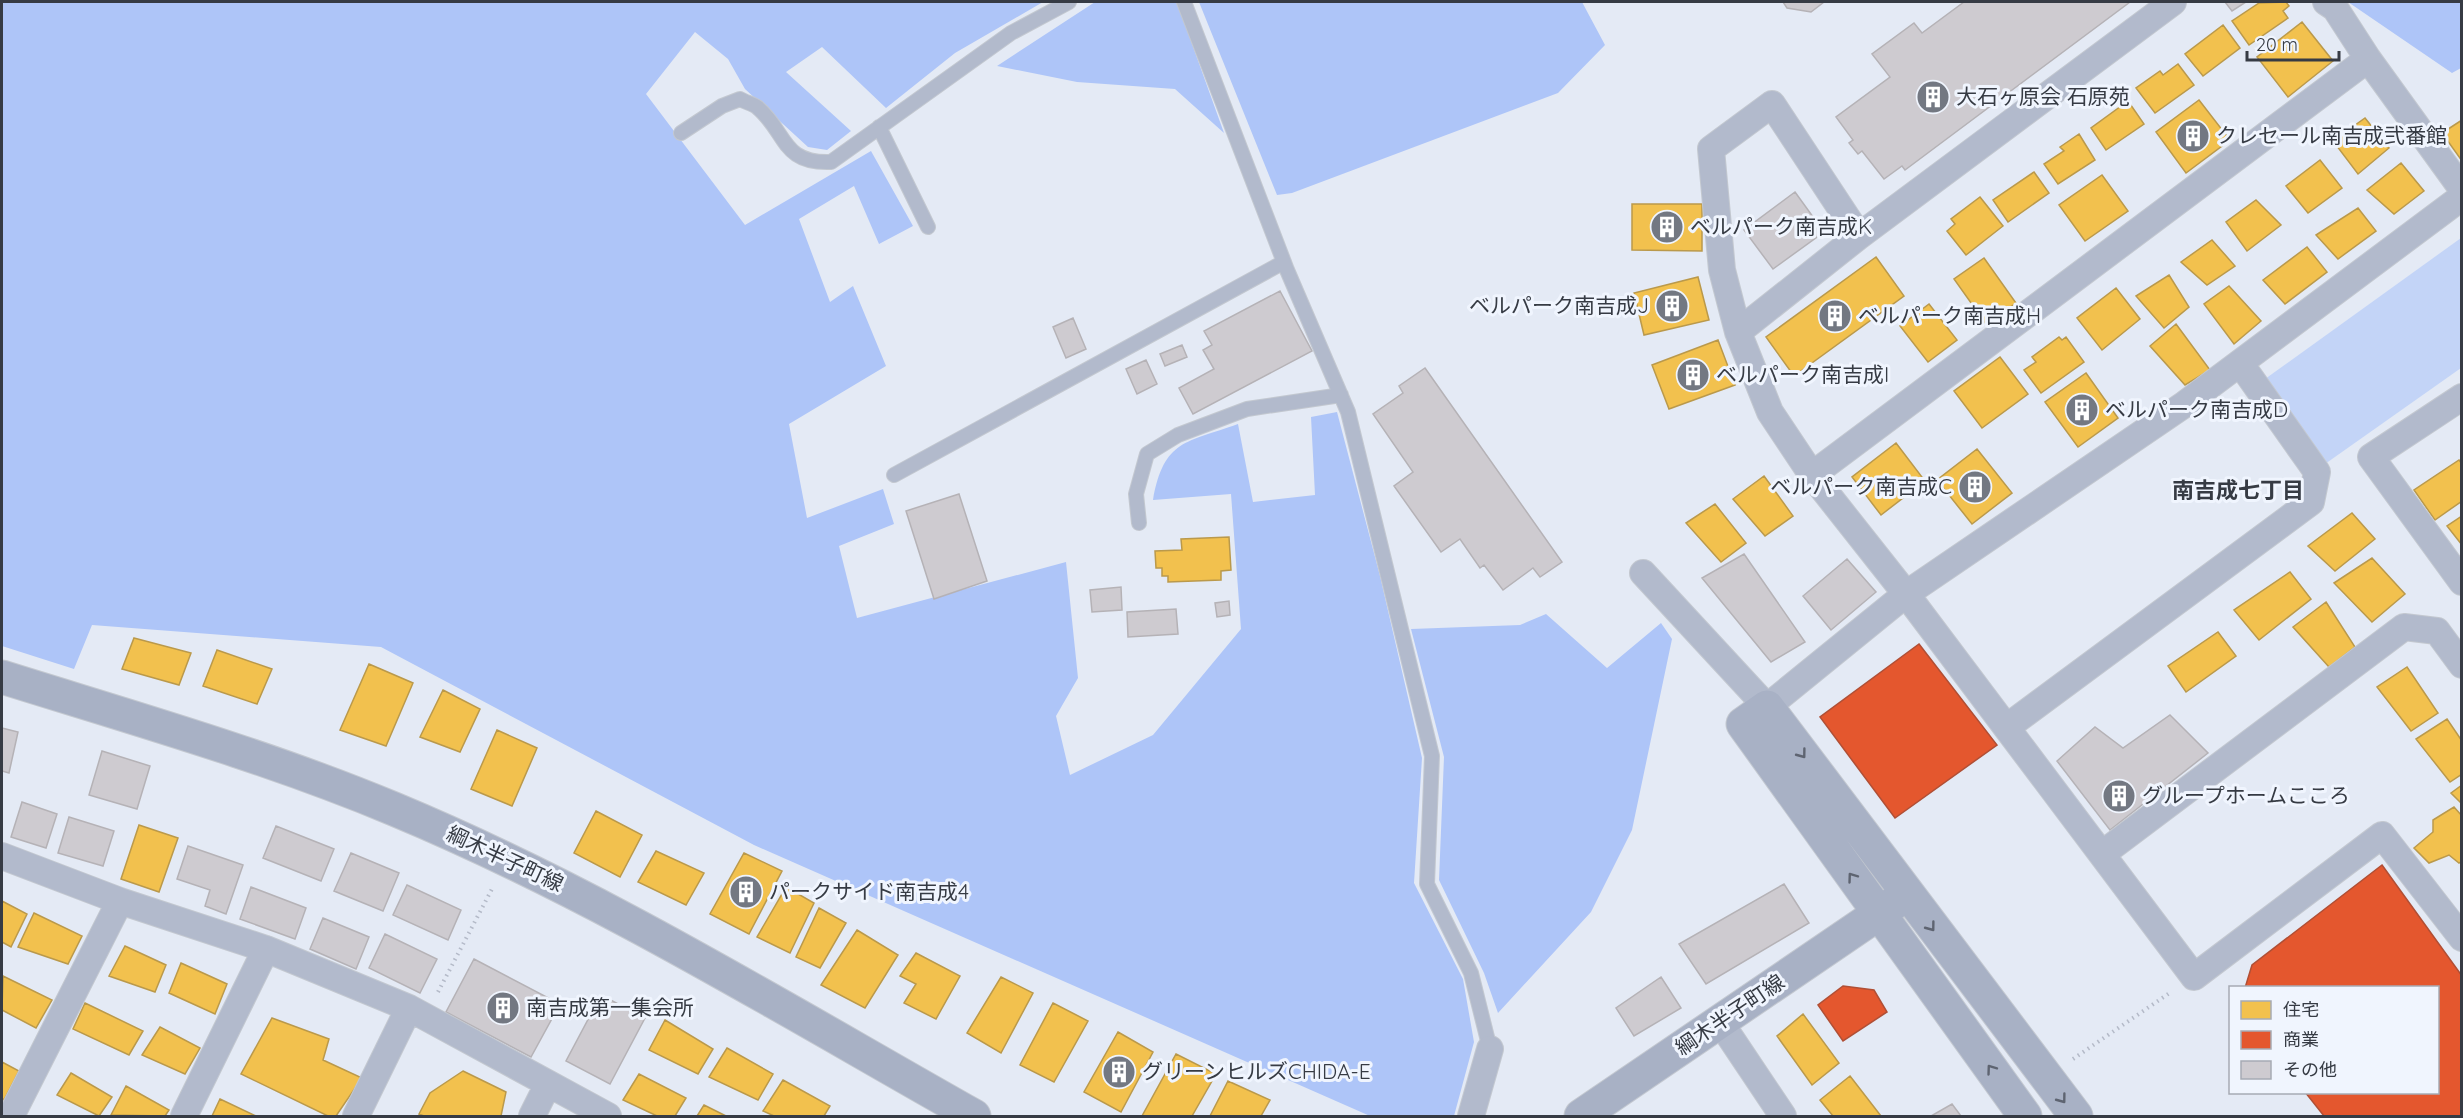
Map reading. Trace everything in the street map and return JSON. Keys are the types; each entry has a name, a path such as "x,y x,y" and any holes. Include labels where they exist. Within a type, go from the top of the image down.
{"street":[{"path":"1738,332 1859,236 2173,2"},
{"path":"2326,2 2335,8 2462,189"},
{"path":"1812,475 2368,58"},
{"path":"1859,236 1772,104 1711,149 1722,270 1738,332 1770,412 1812,475 1906,594 2194,977 2382,835 2462,938"},
{"path":"2025,1116 1743,724 1906,594 2185,404 2462,197"},
{"path":"2007,727 2311,502 2317,472 2240,363"},
{"path":"2462,397 2371,457 2462,582"},
{"path":"1643,573 1767,707 1906,895 2076,1116"},
{"path":"2102,854 2404,627 2437,631 2462,665"},
{"name":"綱木半子町線","path":"2,677 231,749 394,808 578,893 974,1116"},
{"path":"2,856 120,901 266,949 417,1012 609,1116"},
{"name":"綱木半子町線","path":"1581,1116 1906,895"},
{"path":"11,1116 120,901"},
{"path":"184,1116 266,949"},
{"path":"356,1116 417,1012"},
{"path":"1720,1022 1783,1116"},
{"path":"1471,1116 1490,1049"},
{"path":"532,1116 548,1084"}],"lane":[{"path":"681,134 722,106 740,99 757,107 791,151 811,163 831,162 1011,33 1069,2"},
{"path":"1184,2 1284,262 1341,395 1354,435 1432,756 1427,884 1471,973 1490,1049"},
{"path":"879,127 928,227"},
{"path":"894,475 1284,262"},
{"path":"1139,523 1136,494 1147,454 1178,435 1247,410 1341,395"}],"path":[{"path":"417,1012 508,860"},
{"path":"2068,1063 2194,977"}],"shaded area":[{"path":"2,2 1043,2 955,53 886,108 822,47 786,72 851,131 827,150 808,147 745,89 728,59 695,32 646,94 745,225 871,151 913,226 879,244 854,186 799,219 830,302 853,286 886,366 789,424 807,518 883,489 894,524 839,546 857,618 1066,562 1078,678 1056,716 1070,775 1153,735 1241,629 1231,494 1153,500 1158,480 1171,454 1191,440 1238,424 1253,502 1315,495 1311,417 1337,412 1380,576 1422,758 1414,883 1463,979 1474,1042 1454,1116 1370,1116 754,845 381,647 92,625 74,669 2,646"},
{"path":"1095,2 1177,2 1224,133 1175,89 1077,82 997,66"},
{"path":"1199,2 1582,2 1605,45 1558,93 1292,193 1277,195"},
{"path":"2348,2 2461,2 2461,68 2452,73"},
{"path":"2461,238 2461,368 2325,464 2265,379"},
{"path":"1546,614 1607,668 1661,623 1672,639 1632,830 1591,912 1498,1013 1484,973 1439,880 1444,757 1411,629 1520,625"}],"building: 住宅":[{"path":"2286,2 2289,6 2283,11 2288,18 2249,45 2232,21 2259,3"},
{"path":"2302,22 2333,61 2288,97 2257,57"},
{"path":"2223,25 2240,48 2203,76 2185,54"},
{"path":"2178,64 2194,85 2155,113 2136,88 2160,71 2163,75"},
{"name":"クレセール南吉成弐番館","path":"2199,100 2230,140 2186,173 2156,132"},
{"path":"2128,101 2144,124 2106,150 2091,128"},
{"path":"2365,118 2389,148 2358,174 2333,141"},
{"path":"2462,120 2462,161 2442,133"},
{"path":"2079,134 2095,160 2058,184 2044,164 2064,151 2060,147"},
{"path":"2320,160 2342,188 2308,213 2286,186"},
{"path":"2401,163 2424,191 2394,214 2367,190"},
{"path":"2034,172 2049,193 2008,222 1993,200"},
{"path":"2102,175 2128,211 2085,241 2059,205"},
{"path":"1980,197 2003,226 1966,255 1947,231 1955,224 1951,219"},
{"path":"2256,200 2281,225 2247,251 2226,222"},
{"name":"ベルパーク南吉成K","path":"1632,204 1702,204 1702,251 1632,250"},
{"path":"2358,208 2376,231 2338,259 2316,235"},
{"path":"2212,240 2235,266 2207,285 2181,262"},
{"path":"2307,247 2327,272 2285,304 2263,280"},
{"name":"ベルパーク南吉成H","path":"1876,257 1904,296 1794,376 1766,337"},
{"path":"1984,258 2016,303 1986,324 1954,279"},
{"path":"2169,275 2189,307 2164,328 2136,296"},
{"name":"ベルパーク南吉成J","path":"1698,277 1709,320 1644,335 1634,293"},
{"path":"2229,286 2261,321 2234,344 2204,304"},
{"path":"2116,288 2140,319 2102,350 2077,318"},
{"path":"1929,304 1957,340 1928,362 1900,326"},
{"path":"2176,324 2210,370 2185,385 2150,346"},
{"path":"2059,337 2062,340 2066,337 2084,362 2041,393 2024,370 2036,362 2032,357"},
{"name":"ベルパーク南吉成I","path":"1718,340 1735,385 1669,409 1652,365"},
{"path":"2000,357 2028,394 1982,428 1954,391"},
{"name":"ベルパーク南吉成D","path":"2086,373 2118,418 2078,447 2045,402"},
{"path":"1896,443 1925,481 1881,515 1852,477"},
{"name":"ベルパーク南吉成C","path":"1977,449 2012,493 1972,524 1937,480"},
{"path":"2459,460 2462,464 2462,501 2435,520 2414,490"},
{"path":"1764,476 1793,516 1765,536 1733,499"},
{"path":"1715,504 1746,543 1721,562 1686,523"},
{"path":"2352,513 2375,539 2335,571 2308,546"},
{"path":"2462,516 2462,545 2447,526"},
{"path":"1229,537 1231,570 1221,571 1221,580 1168,582 1168,576 1162,576 1162,568 1156,568 1155,551 1182,550 1181,539"},
{"path":"2372,558 2405,594 2372,622 2334,583"},
{"path":"2290,572 2311,599 2259,640 2234,610"},
{"path":"2326,602 2355,647 2329,667 2293,627"},
{"path":"2218,632 2236,656 2186,692 2168,666"},
{"path":"134,638 191,653 179,685 122,669"},
{"path":"217,650 272,669 257,704 203,686"},
{"path":"369,664 413,683 386,746 340,730"},
{"path":"2407,667 2438,713 2411,731 2377,687"},
{"path":"443,690 480,709 460,752 420,737"},
{"path":"2447,719 2462,741 2462,774 2450,782 2416,739"},
{"path":"497,730 537,748 512,806 471,789"},
{"path":"2462,785 2462,804 2451,793"},
{"path":"2454,807 2462,816 2462,861 2459,863 2449,855 2429,863 2414,848 2433,832 2433,820"},
{"path":"596,811 642,835 620,877 574,853"},
{"path":"139,825 178,838 159,892 121,879"},
{"path":"656,851 704,873 686,905 638,882"},
{"name":"パークサイド南吉成4","path":"744,853 782,871 749,934 710,914"},
{"path":"786,887 814,903 790,953 757,937"},
{"path":"2,901 27,914 11,947 2,942"},
{"path":"819,908 846,923 820,968 796,957"},
{"path":"34,913 82,936 68,964 18,947"},
{"path":"857,930 898,955 865,1008 821,985"},
{"path":"125,946 166,965 155,992 109,976"},
{"path":"916,953 960,976 936,1019 904,1003 916,984 900,976"},
{"path":"181,963 227,984 215,1014 169,993"},
{"path":"3,976 52,1000 36,1028 2,1010"},
{"path":"1001,977 1033,993 1001,1053 967,1033"},
{"path":"85,1003 143,1031 129,1055 73,1029"},
{"path":"1053,1003 1088,1021 1054,1082 1020,1065"},
{"path":"1803,1014 1839,1063 1812,1085 1777,1036"},
{"path":"272,1018 329,1039 323,1060 362,1078 336,1116 328,1116 241,1074"},
{"path":"665,1020 713,1049 698,1074 649,1050"},
{"path":"160,1027 200,1048 185,1074 142,1055"},
{"name":"グリーンヒルズCHIDA-E","path":"1118,1032 1153,1052 1121,1112 1084,1092"},
{"path":"727,1048 773,1074 758,1100 709,1077"},
{"path":"1176,1054 1216,1074 1192,1116 1142,1116"},
{"path":"2,1062 19,1071 4,1100 2,1098"},
{"path":"463,1071 506,1092 501,1116 424,1116 419,1114 430,1093"},
{"path":"71,1073 112,1097 99,1116 57,1095"},
{"path":"639,1074 686,1098 675,1116 657,1116 623,1100"},
{"path":"1850,1076 1881,1116 1833,1116 1820,1100"},
{"path":"783,1080 830,1106 824,1116 774,1116 763,1111"},
{"path":"1228,1081 1270,1100 1261,1116 1210,1116"},
{"path":"126,1086 169,1110 165,1116 111,1115"},
{"path":"220,1099 256,1116 212,1116"},
{"path":"704,1105 726,1116 697,1116"}],"building: 商業":[{"path":"1919,644 1997,745 1895,818 1820,717"},
{"path":"2382,865 2462,976 2462,1116 2324,1116 2307,1094 2439,1094 2439,986 2246,986 2252,965"},
{"path":"1843,986 1874,990 1887,1012 1843,1041 1818,1005"}],"building: その他":[{"path":"1783,2 1824,2 1811,12 1787,8"},
{"name":"大石ヶ原会 石原苑","path":"1964,2 2130,2 1905,170 1902,166 1884,179 1862,151 1858,154 1849,143 1853,140 1836,117 1890,77 1872,54 1914,23 1922,33"},
{"path":"2225,2 2246,2 2232,11"},
{"path":"1795,192 1824,232 1773,269 1744,230"},
{"path":"1280,291 1312,351 1193,414 1179,388 1214,369 1203,350 1212,345 1204,331"},
{"path":"1073,318 1086,349 1066,358 1053,327"},
{"path":"1182,345 1187,357 1165,366 1160,354"},
{"path":"1146,360 1157,384 1137,394 1126,369"},
{"path":"1425,368 1562,562 1540,577 1533,568 1503,590 1484,565 1480,568 1460,539 1441,552 1394,486 1413,472 1373,414 1403,393 1399,386"},
{"path":"959,494 987,581 934,599 906,511"},
{"path":"1744,554 1805,642 1771,662 1702,578"},
{"path":"1847,559 1876,592 1831,630 1803,596"},
{"path":"1121,587 1122,610 1092,612 1090,590"},
{"path":"1229,601 1230,615 1217,617 1215,603"},
{"path":"1176,609 1178,634 1128,637 1127,612"},
{"name":"グループホームこころ","path":"2170,715 2208,753 2110,830 2057,761 2095,727 2123,748"},
{"path":"2,728 18,732 9,773 2,771"},
{"path":"102,751 150,766 137,809 89,795"},
{"path":"22,802 57,814 46,848 11,837"},
{"path":"69,817 114,831 103,866 58,853"},
{"path":"276,826 334,849 321,881 263,858"},
{"path":"188,846 243,865 226,914 205,906 210,890 177,879"},
{"path":"351,853 399,873 383,911 334,891"},
{"path":"1784,884 1809,923 1706,984 1679,944"},
{"path":"407,885 461,910 448,940 393,915"},
{"path":"251,887 306,908 295,939 240,919"},
{"path":"323,918 369,937 356,969 310,949"},
{"path":"385,934 437,959 420,993 369,968"},
{"name":"南吉成第一集会所","path":"474,959 560,1004 531,1057 446,1012"},
{"path":"1661,977 1681,1008 1634,1036 1616,1008"},
{"path":"601,995 645,1018 610,1084 566,1061"},
{"path":"1952,1104 1961,1116 1931,1116"}],"place":[{"name":"大石ヶ原会 石原苑","path":"1933,97"},
{"name":"クレセール南吉成弐番館","path":"2193,136"},
{"name":"ベルパーク南吉成K","path":"1667,227"},
{"name":"ベルパーク南吉成J","path":"1672,306"},
{"name":"ベルパーク南吉成H","path":"1835,316"},
{"name":"ベルパーク南吉成I","path":"1693,375"},
{"name":"ベルパーク南吉成D","path":"2082,410"},
{"name":"ベルパーク南吉成C","path":"1975,487"},
{"name":"グループホームこころ","path":"2119,796"},
{"name":"パークサイド南吉成4","path":"746,892"},
{"name":"南吉成第一集会所","path":"503,1008"},
{"name":"グリーンヒルズCHIDA-E","path":"1119,1072"}],"district":[{"name":"南吉成七丁目","path":"2238,490"}]}
